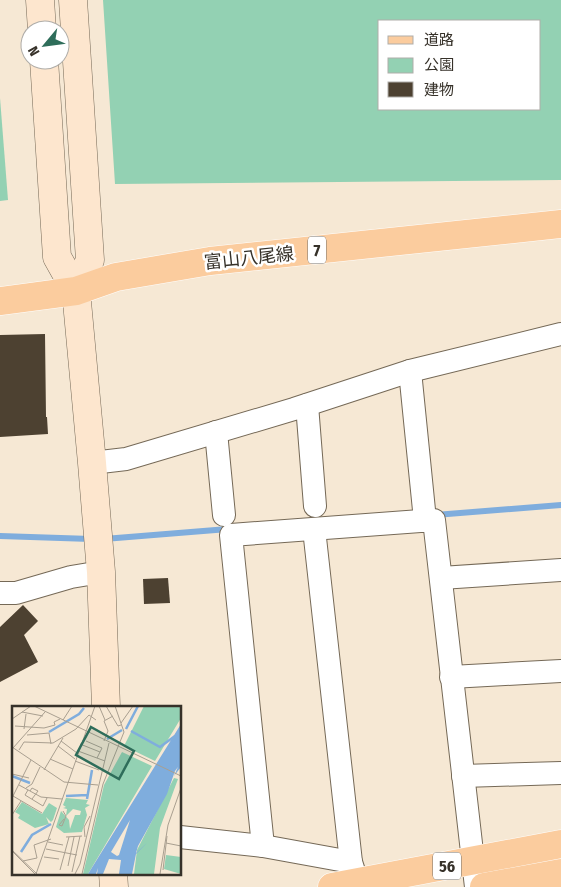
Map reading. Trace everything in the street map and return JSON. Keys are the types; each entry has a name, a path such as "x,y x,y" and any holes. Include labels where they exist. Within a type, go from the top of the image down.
{"main road":[{"name":"富山八尾線","path":"0,300 76,291 116,277 210,261 561,224"},
{"name":"56","path":"350,879 474,874 561,844"},
{"name":"56","path":"484,887 519,884 561,873"}],"street":[{"path":"40,0 41,20"},
{"path":"73,0 90,260 76,291"},
{"path":"45,70 57,257 76,291 100,562 106,706"},
{"path":"92,463 126,458 216,432 410,370 561,334"},
{"path":"410,370 424,513"},
{"path":"307,404 315,506"},
{"path":"216,432 224,514"},
{"path":"263,846 231,535 314,529 424,513 434,520 474,874"},
{"path":"181,837 263,846 350,879 314,529"},
{"path":"0,593 16,593 71,577 100,562"},
{"path":"441,578 561,570"},
{"path":"451,677 561,672"},
{"path":"463,776 561,773"},
{"path":"113,874 114,887"}],"green space":[{"path":"103,0 561,0 561,180 115,184"},
{"path":"0,98 8,200 0,201"}],"building":[{"path":"45,334 48,434 0,437 0,335"},
{"path":"168,578 170,603 144,604 143,579"},
{"path":"23,605 38,621 24,635 38,662 0,682 0,627"}],"waterway":[{"path":"435,515 561,505"},
{"path":"104,539 228,529"},
{"path":"0,536 91,539"}]}
